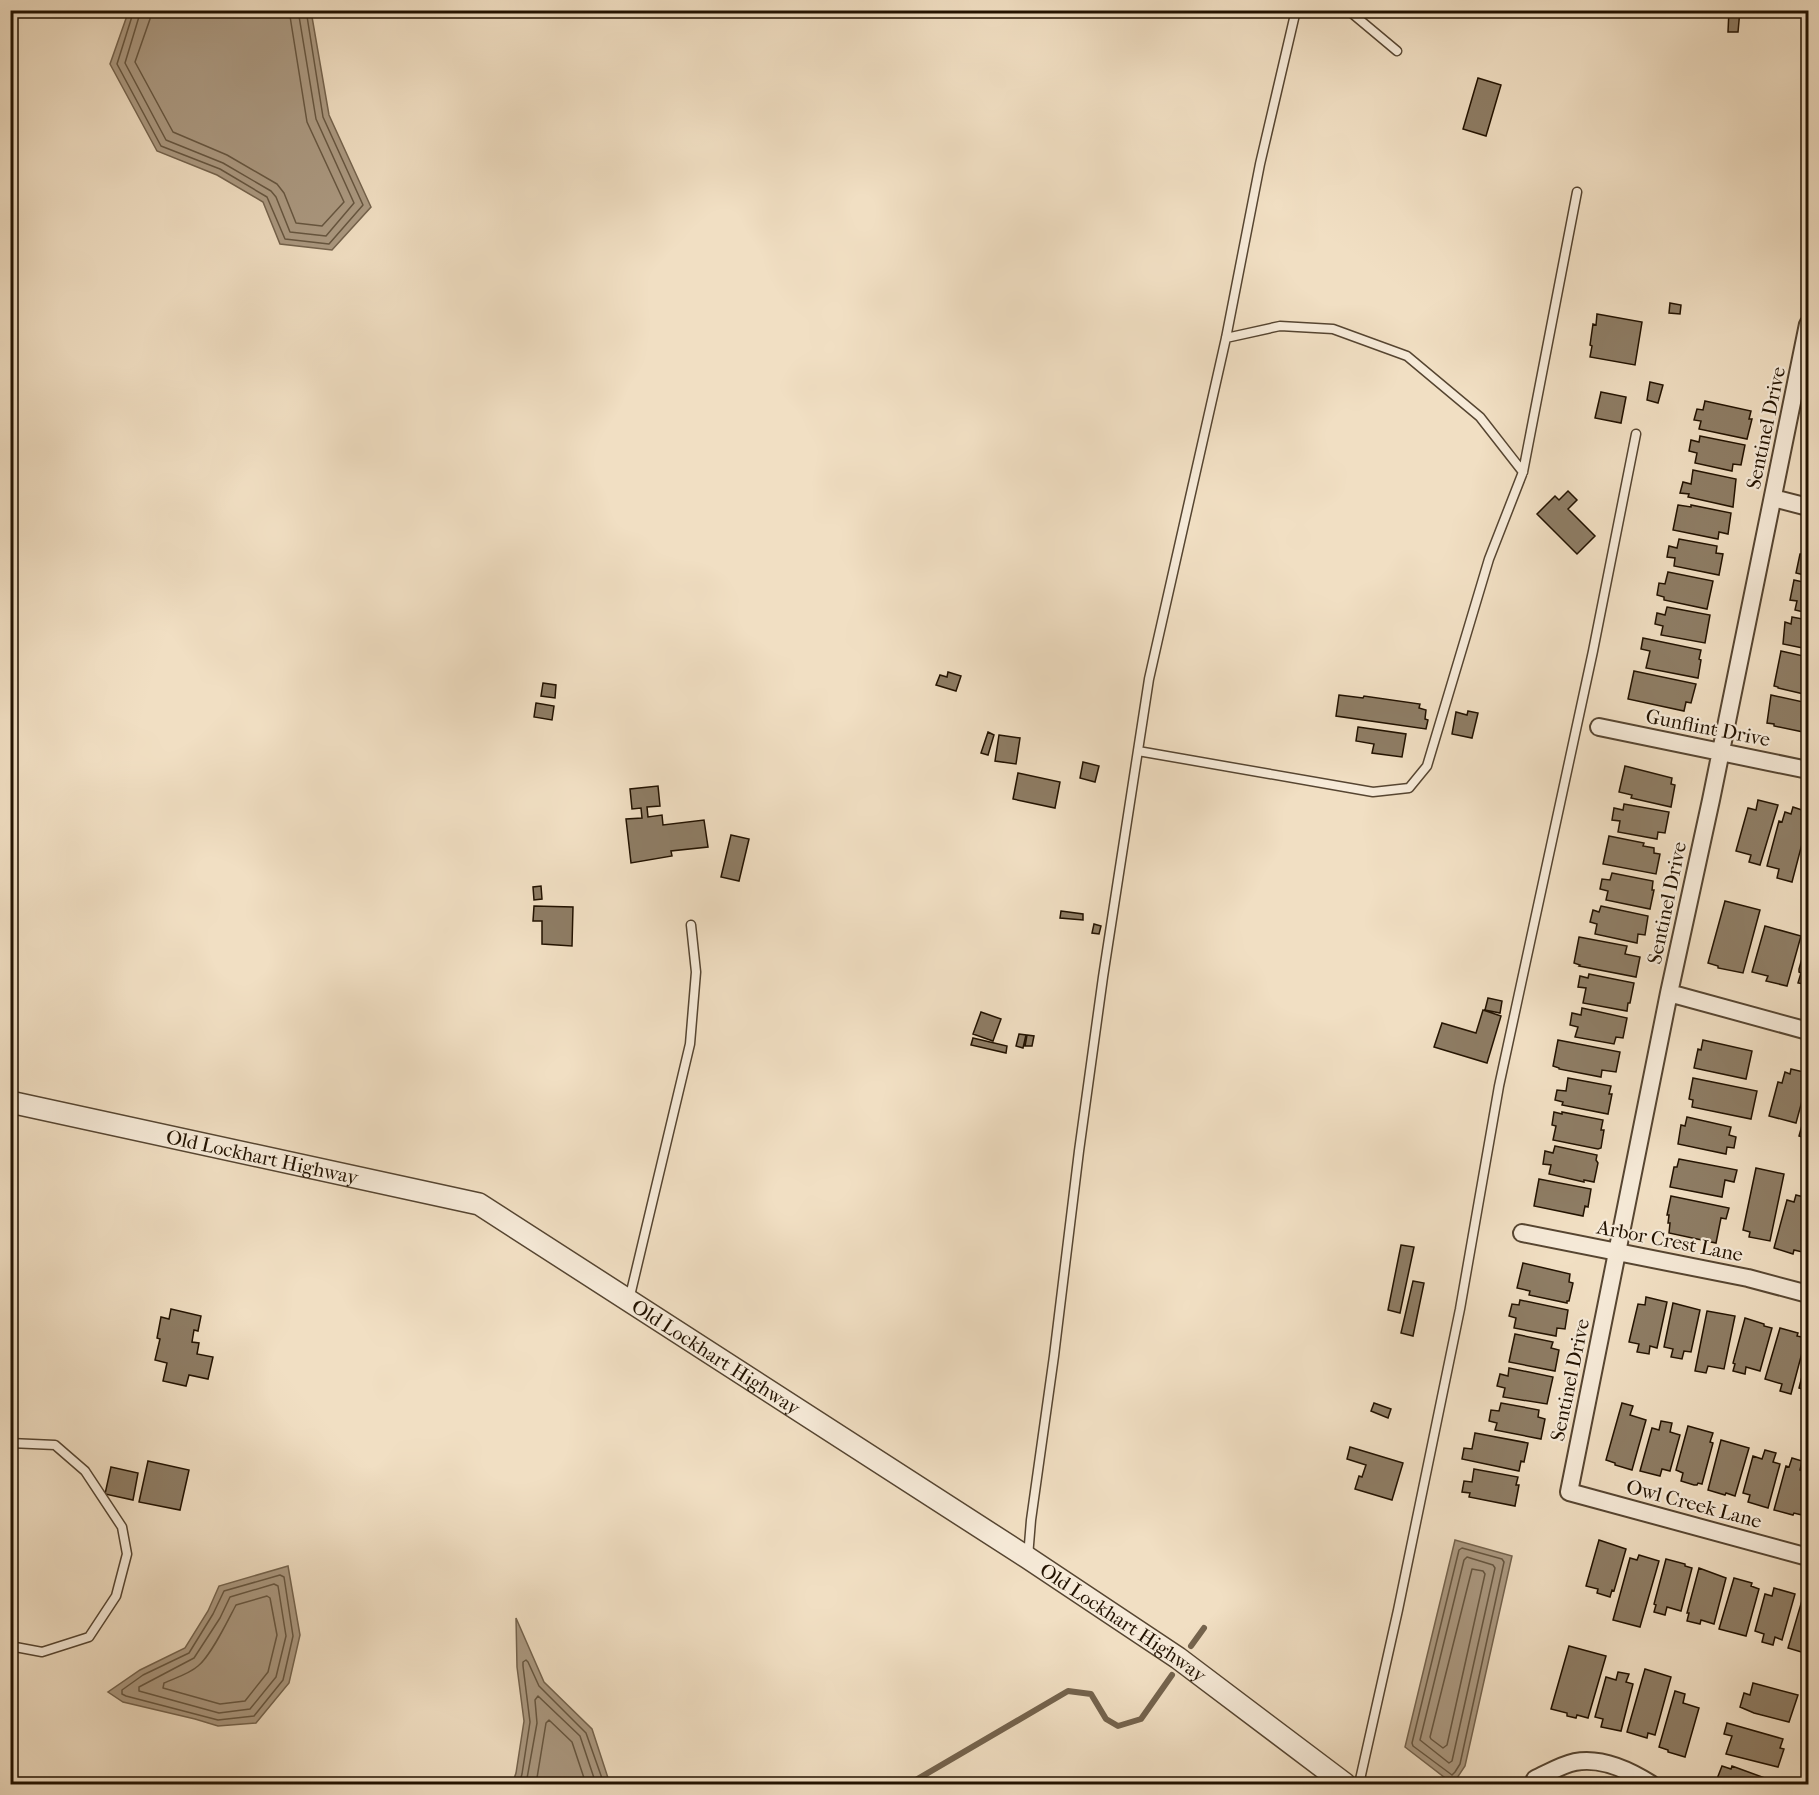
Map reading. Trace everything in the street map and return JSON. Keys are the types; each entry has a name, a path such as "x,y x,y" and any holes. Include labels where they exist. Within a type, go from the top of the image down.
{"street":[{"name":"Sentinel Drive","path":"1569,1492 1669,993 1809,324"},
{"path":"1773,498 1809,507"},
{"name":"Gunflint Drive","path":"1599,727 1809,770"},
{"path":"1669,993 1809,1031"},
{"name":"Old Lockhart Highway","path":"10,1102 479,1204 1028,1558 1178,1658 1346,1785"},
{"name":"Arbor Crest Lane","path":"1522,1233 1748,1278 1809,1294"},
{"name":"Owl Creek Lane","path":"1569,1492 1809,1557"},
{"path":"1535,1779 1572,1763 1588,1761 1610,1765 1651,1785"}],"lane":[{"path":"1028,1558 1079,1151 1149,679 1226,338 1260,164 1296,10"},
{"path":"1348,10 1397,51"},
{"path":"1138,751 1373,792 1409,788 1427,766 1489,559 1523,472 1577,192"},
{"path":"1226,338 1280,326 1333,329 1407,356 1480,417 1523,472"},
{"path":"1359,1785 1460,1309 1499,1086 1593,651 1636,434"},
{"path":"629,1300 690,1044 696,972 691,925"},
{"path":"10,1443 55,1445 85,1471 122,1527 127,1554 116,1596 89,1637 42,1652 10,1646"}],"water":[{"path":"129,10 311,11 329,115 371,207 332,250 280,244 263,202 217,175 157,151 110,64"},
{"path":"1455,1540 1512,1556 1465,1766 1453,1784 1405,1747"},
{"path":"288,1566 300,1635 289,1683 256,1723 218,1726 123,1702 108,1692 140,1670 185,1648 208,1611 219,1586"},
{"path":"516,1618 544,1682 592,1729 610,1784 512,1784 516,1773 524,1721 517,1667"}],"building":[{"path":"1729,10 1740,10 1738,32 1728,32"},
{"path":"1478,78 1501,85 1486,136 1463,129"},
{"path":"1670,303 1681,305 1680,314 1669,313"},
{"path":"1597,314 1642,322 1635,365 1590,357 1593,324 1596,325"},
{"path":"1650,382 1663,385 1658,403 1647,400"},
{"path":"1601,392 1626,397 1621,423 1595,418"},
{"path":"1705,401 1751,411 1749,419 1752,419 1747,439 1699,429 1701,421 1694,420 1697,409 1703,410"},
{"path":"1700,436 1745,445 1741,465 1733,464 1732,471 1695,463 1697,453 1689,451 1691,440 1699,442"},
{"path":"1693,470 1736,479 1733,507 1688,497 1689,494 1680,493 1683,482 1691,484"},
{"path":"1568,491 1577,500 1568,509 1595,536 1577,554 1537,514 1555,496 1559,500"},
{"path":"1678,505 1691,507 1691,505 1731,513 1728,534 1719,532 1718,539 1673,530"},
{"path":"1679,539 1717,546 1716,553 1723,554 1719,575 1674,566 1675,558 1667,557 1669,546 1677,548"},
{"path":"1804,546 1808,547 1808,576 1796,573"},
{"path":"1668,572 1713,581 1707,609 1664,600 1664,597 1657,595 1659,583 1665,584"},
{"path":"1794,580 1808,583 1808,613 1795,610 1797,601 1790,600"},
{"path":"1667,607 1710,615 1705,643 1661,635 1663,626 1655,624 1657,613 1665,615"},
{"path":"1792,617 1808,620 1808,649 1783,644 1785,622 1791,624"},
{"path":"1643,638 1701,650 1698,678 1646,668 1650,651 1641,649"},
{"path":"1781,651 1808,657 1808,695 1774,686"},
{"path":"1634,671 1696,684 1691,703 1686,702 1684,711 1628,699"},
{"path":"948,672 961,676 956,691 936,685 940,675 947,677"},
{"path":"543,683 556,685 555,698 541,696"},
{"path":"1339,695 1420,704 1419,708 1426,710 1425,719 1428,720 1426,729 1336,716"},
{"path":"1771,695 1808,703 1808,733 1767,723"},
{"path":"536,703 554,706 552,720 534,717"},
{"path":"1468,711 1478,713 1472,738 1452,734 1456,712 1467,715"},
{"path":"1358,727 1406,734 1402,757 1372,753 1374,744 1356,741"},
{"path":"988,732 994,735 988,755 981,753"},
{"path":"999,735 1020,738 1016,764 995,761"},
{"path":"1083,762 1099,766 1095,782 1080,778"},
{"path":"1625,766 1672,778 1671,784 1675,785 1671,807 1631,798 1632,795 1619,792"},
{"path":"1018,773 1060,782 1055,808 1013,799"},
{"path":"658,786 660,806 647,807 648,817 662,815 663,825 704,820 708,847 671,851 672,856 631,863 626,819 642,818 641,808 632,809 630,789"},
{"path":"1758,800 1778,805 1760,865 1749,862 1751,855 1736,851 1748,808 1756,810"},
{"path":"1624,804 1669,812 1665,833 1658,832 1657,839 1618,832 1620,821 1612,820 1614,808 1623,810"},
{"path":"1793,807 1808,812 1808,821 1792,882 1777,878 1779,869 1767,866 1779,821 1782,822 1785,812 1791,814"},
{"path":"731,835 749,839 739,881 721,877"},
{"path":"1609,836 1644,843 1643,846 1654,848 1654,853 1660,854 1656,874 1603,864"},
{"path":"1612,873 1653,881 1652,890 1654,890 1650,909 1606,900 1608,891 1600,889 1602,879 1610,880"},
{"path":"541,886 542,899 534,900 533,887"},
{"path":"1725,901 1760,910 1743,973 1718,968 1708,963"},
{"path":"534,906 573,907 572,946 542,944 542,921 533,921"},
{"path":"1601,906 1648,916 1645,935 1638,934 1637,943 1595,934 1597,924 1590,922 1593,910 1599,912"},
{"path":"1061,911 1083,914 1083,920 1060,918"},
{"path":"1094,924 1101,926 1099,934 1092,933"},
{"path":"1765,926 1801,936 1787,986 1766,981 1768,976 1752,972"},
{"path":"1579,937 1627,946 1625,954 1640,957 1636,977 1579,966 1574,963"},
{"path":"1808,937 1808,993 1802,991 1804,984 1798,983 1801,973 1799,969"},
{"path":"1589,974 1634,983 1627,1011 1583,1003 1586,988 1578,987 1580,976 1588,978"},
{"path":"1488,998 1502,1001 1500,1013 1485,1010"},
{"path":"1582,1008 1627,1018 1623,1038 1616,1037 1614,1044 1575,1037 1578,1027 1570,1025 1572,1013 1581,1015"},
{"path":"1483,1010 1501,1016 1487,1063 1434,1047 1442,1023 1476,1033"},
{"path":"981,1012 1001,1019 993,1041 973,1034"},
{"path":"1019,1034 1026,1035 1023,1048 1016,1046"},
{"path":"1027,1035 1034,1036 1032,1046 1025,1046"},
{"path":"973,1038 1007,1046 1006,1053 971,1045"},
{"path":"1558,1040 1620,1052 1616,1072 1602,1070 1601,1077 1553,1066"},
{"path":"1703,1040 1752,1051 1746,1079 1694,1068 1698,1049 1701,1050"},
{"path":"1791,1069 1808,1073 1796,1123 1769,1116 1778,1082 1782,1083 1785,1072 1790,1074"},
{"path":"1568,1078 1611,1086 1609,1094 1612,1094 1608,1114 1562,1105 1563,1102 1555,1100 1557,1090 1566,1091"},
{"path":"1693,1078 1757,1091 1751,1119 1692,1107 1693,1100 1689,1099"},
{"path":"1808,1104 1808,1139 1799,1136"},
{"path":"1554,1112 1603,1120 1601,1148 1553,1140 1556,1126 1552,1125"},
{"path":"1687,1117 1731,1127 1729,1135 1736,1137 1734,1148 1727,1147 1726,1154 1678,1144 1681,1125 1685,1126"},
{"path":"1555,1146 1597,1155 1598,1163 1594,1182 1549,1174 1551,1165 1543,1164 1545,1151 1553,1153"},
{"path":"1679,1159 1737,1170 1734,1182 1725,1180 1722,1197 1670,1187 1674,1167 1677,1167"},
{"path":"1756,1168 1784,1174 1770,1241 1749,1237 1750,1232 1743,1230"},
{"path":"1539,1179 1591,1189 1588,1207 1585,1206 1583,1216 1534,1206"},
{"path":"1796,1195 1808,1198 1806,1206 1808,1207 1808,1232 1802,1252 1794,1250 1793,1254 1774,1248 1787,1200 1794,1202"},
{"path":"1671,1196 1729,1208 1726,1219 1721,1218 1716,1243 1669,1233 1670,1223 1668,1223 1669,1215 1667,1215"},
{"path":"1401,1245 1414,1247 1400,1313 1388,1310"},
{"path":"1523,1263 1570,1274 1569,1282 1573,1283 1569,1301 1567,1303 1529,1295 1530,1291 1517,1288"},
{"path":"1413,1281 1424,1283 1413,1336 1401,1333"},
{"path":"1646,1297 1667,1302 1657,1348 1650,1346 1649,1354 1637,1352 1639,1344 1629,1342 1638,1304 1645,1305"},
{"path":"1520,1300 1568,1310 1565,1329 1557,1328 1556,1336 1514,1328 1516,1318 1509,1316 1512,1304 1519,1305"},
{"path":"1673,1303 1700,1310 1691,1352 1684,1351 1682,1359 1671,1357 1673,1349 1664,1347"},
{"path":"171,1309 201,1316 198,1331 194,1330 192,1342 199,1343 197,1354 213,1357 208,1379 189,1375 186,1386 163,1381 167,1363 155,1360 160,1339 157,1338 161,1317 169,1319"},
{"path":"1707,1311 1735,1316 1724,1369 1708,1366 1706,1373 1695,1371"},
{"path":"1745,1318 1772,1328 1760,1371 1746,1367 1745,1374 1733,1371 1735,1364 1733,1363"},
{"path":"1780,1328 1806,1338 1791,1394 1780,1391 1782,1384 1765,1379"},
{"path":"1515,1334 1553,1342 1551,1348 1559,1350 1555,1371 1509,1362"},
{"path":"1808,1353 1808,1391 1799,1388"},
{"path":"1509,1368 1553,1377 1547,1404 1503,1397 1505,1388 1497,1386 1500,1374 1508,1376"},
{"path":"1374,1403 1391,1409 1388,1418 1371,1411"},
{"path":"1501,1403 1539,1410 1538,1417 1545,1419 1541,1439 1495,1430 1497,1423 1489,1421 1491,1410 1499,1411"},
{"path":"1622,1403 1633,1406 1630,1415 1646,1420 1632,1470 1606,1460"},
{"path":"1661,1421 1672,1423 1670,1432 1680,1435 1670,1471 1662,1469 1660,1476 1640,1471 1652,1428 1659,1430"},
{"path":"1688,1426 1713,1433 1710,1442 1713,1443 1702,1484 1697,1485 1681,1481 1683,1473 1676,1470"},
{"path":"1475,1433 1528,1443 1524,1462 1521,1461 1519,1471 1462,1459 1464,1448 1472,1449"},
{"path":"1721,1440 1749,1448 1735,1496 1708,1490"},
{"path":"1350,1447 1403,1463 1392,1500 1355,1489 1366,1465 1347,1459"},
{"path":"1765,1450 1776,1453 1773,1462 1780,1464 1768,1508 1748,1502 1750,1495 1743,1493 1753,1456 1762,1459"},
{"path":"1792,1458 1802,1461 1800,1470 1808,1473 1808,1493 1802,1515 1774,1510 1786,1466 1789,1467"},
{"path":"148,1461 189,1470 180,1510 139,1502"},
{"path":"111,1467 138,1473 133,1500 105,1494"},
{"path":"1474,1469 1518,1477 1516,1485 1519,1485 1515,1506 1469,1497 1470,1493 1462,1492 1464,1481 1472,1482"},
{"path":"1599,1540 1626,1549 1614,1591 1612,1590 1610,1597 1597,1593 1598,1589 1586,1586"},
{"path":"1639,1555 1659,1561 1640,1627 1613,1620 1630,1558 1637,1560"},
{"path":"1666,1559 1692,1568 1681,1611 1667,1607 1665,1615 1654,1612 1656,1605 1654,1604"},
{"path":"1699,1568 1726,1578 1714,1624 1701,1620 1700,1624 1687,1621"},
{"path":"1734,1578 1752,1583 1751,1586 1759,1589 1746,1636 1719,1629"},
{"path":"1774,1588 1795,1594 1782,1640 1775,1637 1773,1645 1762,1642 1764,1634 1755,1631 1765,1594 1772,1596"},
{"path":"1803,1597 1808,1598 1808,1654 1788,1648"},
{"path":"1569,1646 1606,1656 1588,1718 1577,1715 1576,1718 1567,1716 1567,1713 1551,1709"},
{"path":"1645,1669 1671,1677 1655,1735 1648,1733 1647,1738 1627,1732"},
{"path":"1618,1672 1629,1674 1626,1682 1633,1684 1621,1731 1601,1727 1603,1719 1595,1717 1606,1677 1616,1680"},
{"path":"1753,1683 1798,1695 1789,1722 1740,1707 1744,1693 1750,1695"},
{"path":"1675,1691 1685,1694 1683,1703 1699,1708 1685,1757 1659,1747"},
{"path":"1727,1723 1783,1739 1780,1748 1784,1749 1778,1767 1726,1754 1732,1736 1724,1734"},
{"path":"1722,1766 1731,1769 1732,1766 1773,1781 1771,1784 1715,1784"}],"waterway":[{"path":"1191,1646 1204,1628"},
{"path":"909,1784 1068,1691 1091,1694 1106,1719 1118,1726 1141,1719 1172,1675"}]}
